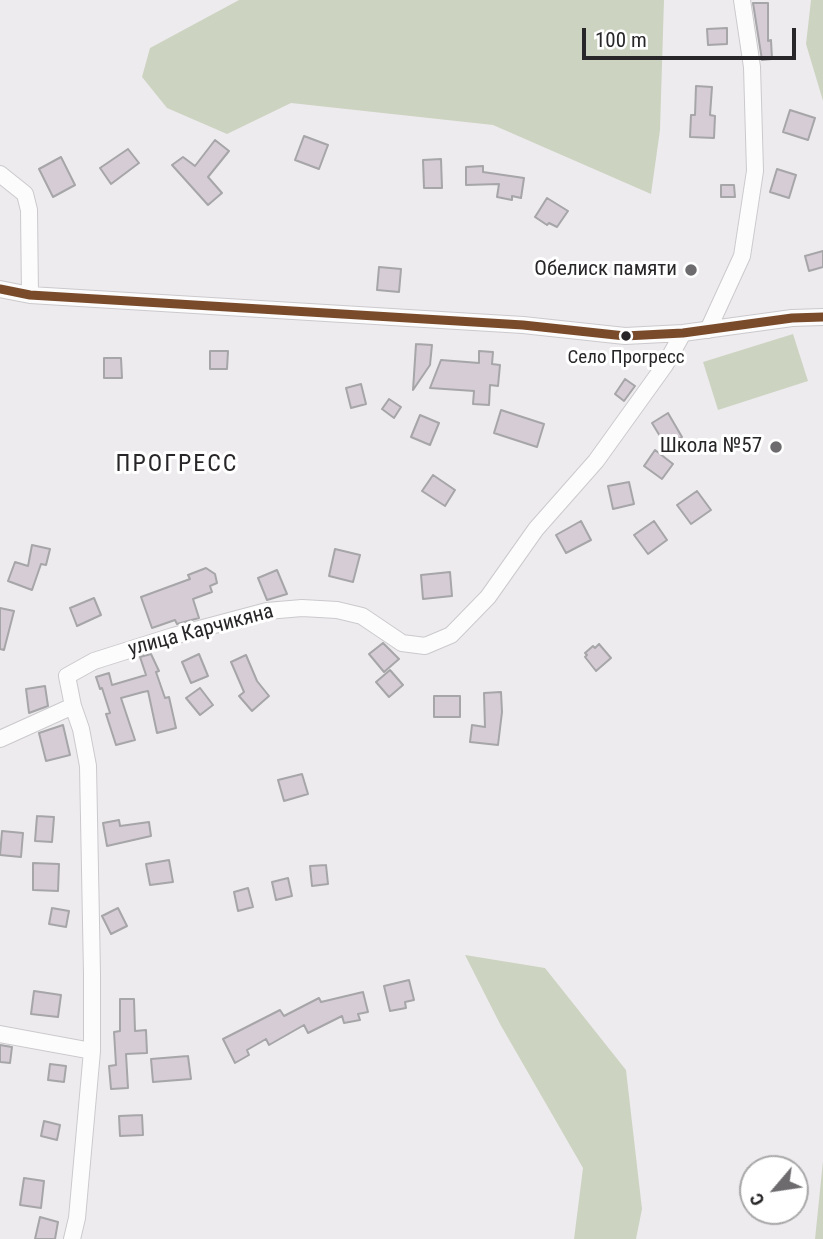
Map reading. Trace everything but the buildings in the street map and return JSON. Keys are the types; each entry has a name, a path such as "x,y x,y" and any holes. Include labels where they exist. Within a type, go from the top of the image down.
{"street":[{"path":"708,330 742,257 755,171 752,67 742,0"},
{"path":"0,174 25,194 29,210 30,295"},
{"path":"0,289 30,295 523,325 625,337 683,333 792,318 823,317"},
{"name":"улица Карчикяна","path":"72,1239 77,1218 92,1051 92,974 88,766 67,676 94,661 267,611 302,608 349,613 362,616 402,643 425,646 451,635 488,597 536,529 596,461 665,365 683,333"},
{"path":"0,739 73,706"},
{"path":"0,1034 92,1051"}],"green space":[{"path":"239,0 664,0 660,130 651,194 493,125 291,103 227,134 167,108 142,77 150,48"},
{"path":"811,0 823,0 823,101 806,44"},
{"path":"793,334 808,381 718,410 703,362"},
{"path":"465,955 545,968 626,1070 642,1209 636,1239 574,1239 583,1168 500,1024"},
{"path":"823,1161 823,1239 815,1239"}],"transit line":[{"path":"0,289 30,295 523,325 625,336 683,333 792,318 823,317"}],"place":[{"name":"Обелиск памяти","path":"691,270"},
{"name":"Село Прогресс","path":"626,336"},
{"name":"Школа №57","path":"776,447"}],"district":[{"name":"ПРОГРЕСС","path":"177,465"}]}
